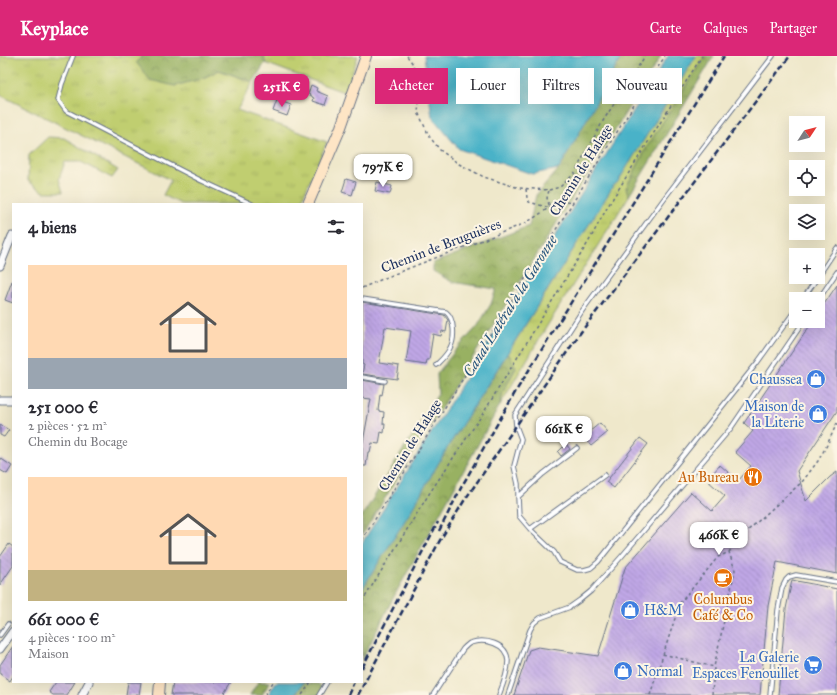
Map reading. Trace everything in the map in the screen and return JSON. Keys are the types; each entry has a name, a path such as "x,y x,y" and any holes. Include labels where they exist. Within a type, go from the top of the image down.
{"street":[{"path":"308,203 341,127 366,56"},
{"path":"0,266 12,236"},
{"path":"0,400 12,400"},
{"path":"0,649 12,632"},
{"path":"82,695 88,683"},
{"path":"159,695 160,683"}],"lane":[{"path":"73,56 62,84 58,100 66,111 200,180 250,203"},
{"path":"773,56 663,200 582,311 515,415 516,426 521,439 514,466 518,484 519,516 554,552 560,562 577,570 591,568 598,562 757,363 789,319"},
{"path":"808,292 837,248"},
{"path":"823,292 837,272"},
{"path":"363,299 446,312 450,315 452,322 452,347 436,365"},
{"path":"508,695 530,630 534,623 540,618 570,607 591,591 731,428 799,328"},
{"path":"363,377 385,381"},
{"path":"518,497 543,474 577,448"},
{"path":"530,529 605,475"},
{"path":"770,695 778,610 782,588 786,580 789,577 796,575 837,582"},
{"path":"0,635 8,624"},
{"path":"433,695 463,649 469,643 481,641 495,643 500,646 506,654 508,661 506,675 499,695"},
{"path":"319,695 326,683"}],"path":[{"path":"407,56 413,64 419,101 418,112 429,136 440,150 459,164 484,177 519,188 549,190 560,187 574,174 603,121 645,56"},
{"name":"Chemin de Halage","path":"363,538 665,56"},
{"path":"363,600 429,494 484,412 589,241 608,206 702,56"},
{"path":"526,189 529,202 550,208"},
{"path":"549,190 547,198 550,208"},
{"name":"Chemin de Bruguières","path":"363,288 527,223 560,202 572,203"},
{"path":"650,695 680,603 718,557 729,552 745,533 802,482 818,461 837,423"},
{"path":"712,695 714,667 735,570 729,552"},
{"path":"663,654 714,667"},
{"path":"265,695 272,683"},
{"path":"302,695 310,683"}],"green space":[{"path":"0,56 144,56 136,62 203,78 219,70 253,82 237,110 327,142 300,203 179,203 163,195 171,180 0,95"},
{"path":"144,56 264,56 265,63 253,82 219,70 203,78 175,86 150,80 136,62"},
{"path":"264,56 358,56 346,93 265,63"},
{"path":"622,56 661,56 654,68 615,68"},
{"path":"696,56 705,56 682,92 682,79"},
{"path":"705,56 714,56 629,196 626,188 647,147 674,104 682,104 682,92"},
{"path":"602,92 602,104 631,104 363,533 363,514 438,394 437,374 454,352 477,327 491,304 496,289 452,282 433,271 433,263 529,226 536,195 559,169"},
{"path":"666,104 674,104 647,147 626,188 629,196 547,326 500,405 503,392 516,368 508,353 614,185 617,183"},
{"path":"48,137 64,138 118,170 112,178 81,162 65,162 59,179 63,192 44,192 28,181 29,155"},
{"path":"508,353 516,367 503,392 500,405 392,600 363,658 363,587 409,514 446,450"},
{"path":"257,683 269,683 262,695 250,695"},
{"path":"303,683 319,684 324,692 322,695 295,695"}],"water":[{"path":"424,56 622,56 615,68 602,68 602,92 559,169 532,174 459,149 432,117 430,104 448,104 448,68 426,68"},
{"path":"668,56 696,56 682,79 682,68 660,68"},
{"path":"638,104 666,104 446,450 409,514 363,587 363,541"},
{"path":"275,683 303,683 295,695 268,695"}],"building":[{"path":"311,85 317,88 316,91 328,96 325,105 313,101 314,98 308,94"},
{"path":"277,100 291,105 287,116 273,111"},
{"path":"346,179 356,182 352,195 342,192"},
{"path":"377,182 392,186 390,194 375,191"},
{"path":"12,281 12,303 5,300"},
{"path":"837,285 837,411 797,471 806,501 837,472 837,574 777,562 768,606 760,695 514,695 529,650 538,647 598,656 625,568 691,492 712,511 725,496 707,480 720,465 738,481 751,466 735,452 753,431 744,423 808,328 825,328 825,303"},
{"path":"363,302 444,315 448,320 446,332 442,331 441,336 433,334 429,360 427,360 426,365 406,362 411,331 385,327 379,363 399,366 397,379 363,374"},
{"path":"363,380 384,384 382,395 380,394 378,411 384,412 383,424 385,424 384,433 381,432 379,444 372,443 370,452 368,452 366,466 363,466 363,442 371,399 363,398"},
{"path":"600,423 608,432 591,446 583,437"},
{"path":"0,425 9,430 4,437 0,435"},
{"path":"640,438 648,444 614,488 606,482"},
{"path":"566,444 570,449 561,456 558,452"},
{"path":"0,458 12,466 7,474 0,470"},
{"path":"9,544 12,546 12,567 0,585 0,557"},
{"path":"792,580 837,589 837,695 778,695 786,609"},
{"path":"12,647 12,678 10,681 0,674 0,665"},
{"path":"55,683 74,683 67,695 53,695 49,692"},
{"path":"128,683 141,683 139,695 126,695"},
{"path":"173,683 230,683 223,695 171,695"}],"railway":[{"path":"439,531 462,486 516,391 724,56"},
{"path":"358,695 439,542 464,501 581,332 790,56"},
{"path":"363,666 438,522"},
{"path":"348,695 354,683"}],"place":[{"name":"Chaussea","path":"816,379"},
{"name":"Maison de la Literie","path":"818,414"},
{"name":"Au Bureau","path":"753,477"},
{"name":"Columbus Café & Co","path":"723,578"},
{"name":"H&M","path":"630,610"},
{"name":"La Galerie Espaces Fenouillet","path":"813,665"},
{"name":"Normal","path":"623,671"}],"water label":[{"name":"Canal Latéral à la Garonne","path":"510,306"}]}
